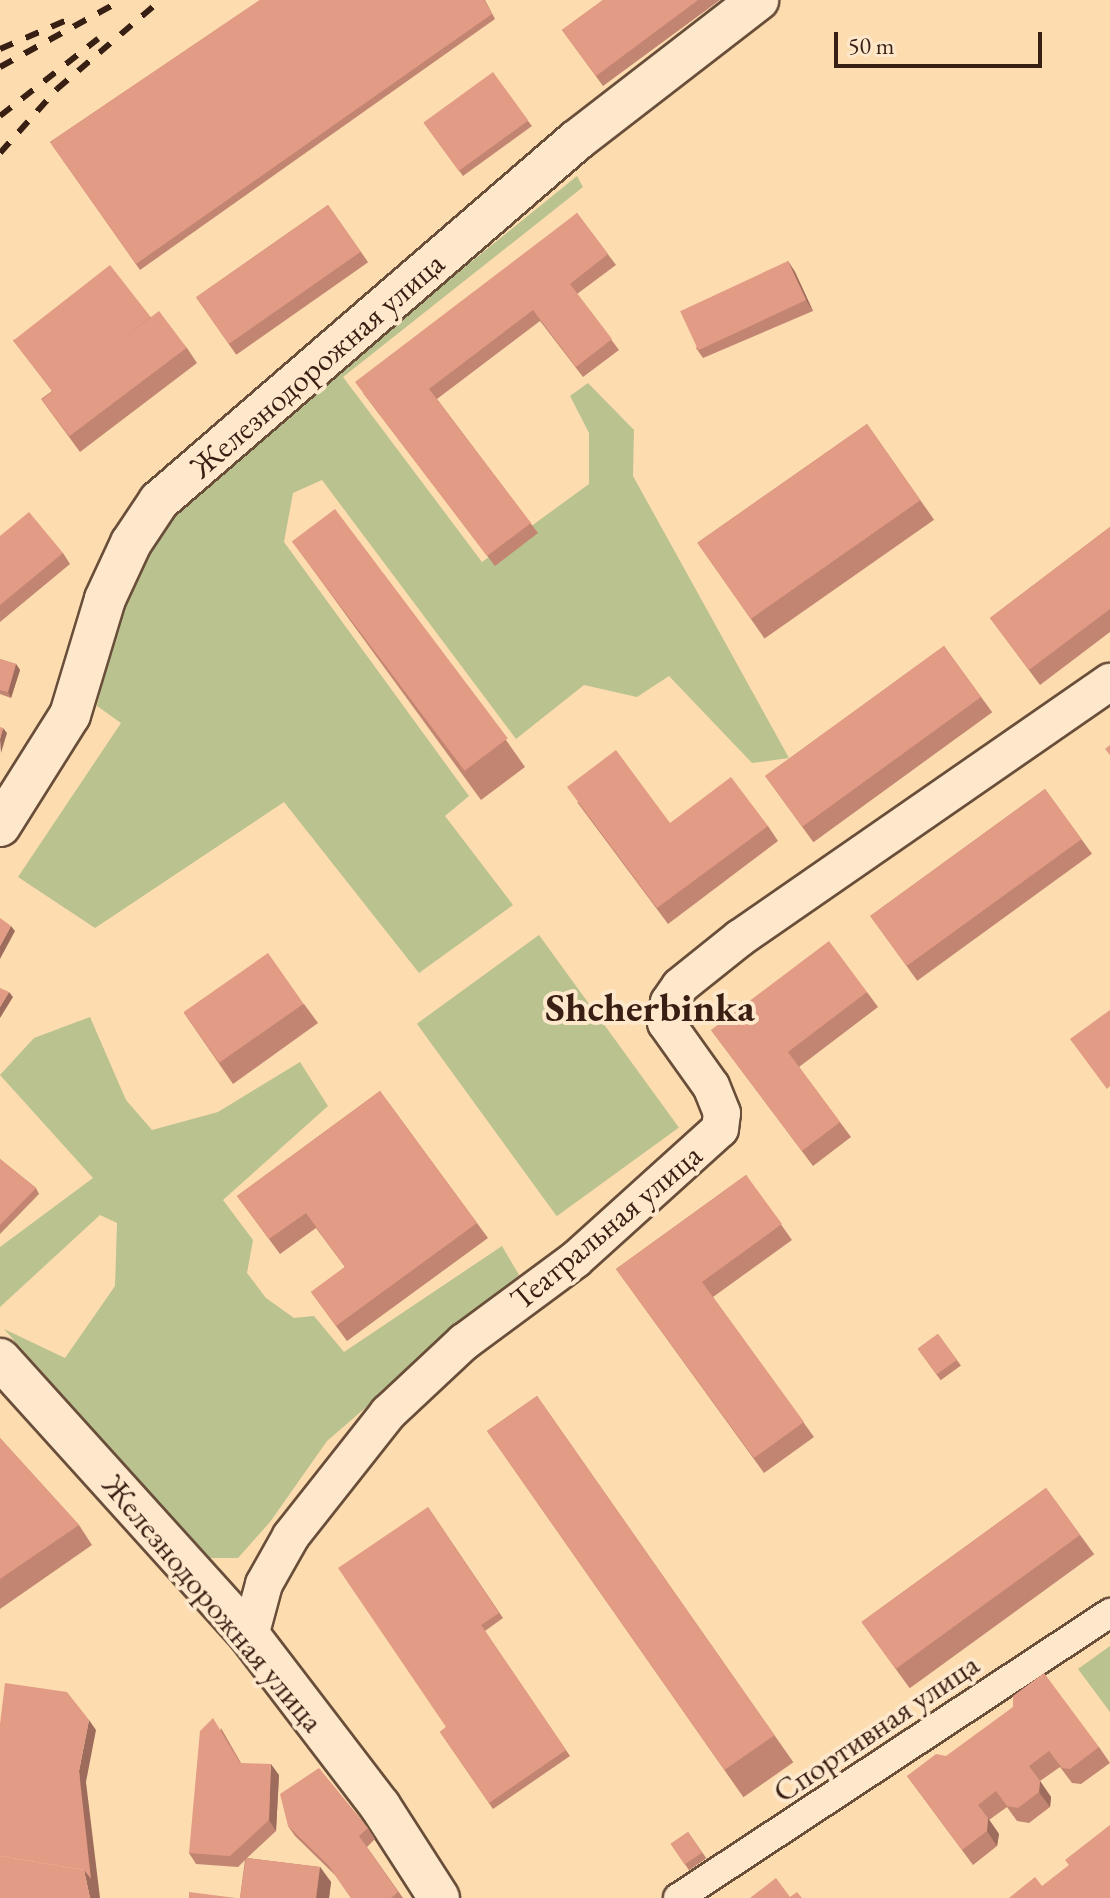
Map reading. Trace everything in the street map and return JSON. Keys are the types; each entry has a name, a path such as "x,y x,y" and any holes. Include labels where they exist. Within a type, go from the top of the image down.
{"main road":[{"name":"Железнодорожная улица","path":"0,826 70,715 105,599 131,543 159,501 588,131 758,0"},
{"name":"Железнодорожная улица","path":"0,1359 250,1636 380,1806 439,1898"}],"street":[{"name":"Театральная улица","path":"250,1636 264,1584 291,1536 388,1413 464,1342 575,1260 720,1129 722,1113 711,1086 666,1023 669,1002 680,986 751,930 1110,682"},
{"name":"Спортивная улица","path":"678,1898 1110,1613"}],"green space":[{"path":"577,176 583,187 343,377 482,562 589,484 589,433 570,396 588,383 634,430 633,476 789,758 752,763 669,676 637,697 584,685 516,739 322,480 293,493 284,542 469,796 445,816 513,905 419,973 284,802 95,928 18,877 121,723 97,706 127,578 170,506"},
{"path":"539,935 679,1128 557,1216 417,1024"},
{"path":"90,1017 126,1100 152,1130 218,1112 300,1062 328,1106 223,1200 253,1240 247,1273 266,1298 294,1318 314,1316 344,1352 502,1246 519,1275 327,1441 270,1522 238,1558 208,1558 4,1329 65,1358 115,1286 117,1223 100,1215 0,1307 0,1247 93,1178 0,1075 34,1038"},
{"path":"1110,1646 1110,1712 1078,1669"}],"building":[{"path":"260,0 484,0 492,14 136,264 50,142"},
{"path":"603,0 698,0 596,76 562,30"},
{"path":"493,72 528,121 459,171 423,123"},
{"path":"328,205 361,252 229,344 196,297"},
{"path":"577,213 608,254 570,284 612,339 576,367 533,310 429,389 531,523 487,556 355,382"},
{"path":"788,261 806,300 698,350 680,311"},
{"path":"110,265 151,317 54,393 13,341"},
{"path":"159,311 187,348 69,436 42,399"},
{"path":"867,424 920,500 751,619 697,543"},
{"path":"335,509 508,738 465,771 292,541"},
{"path":"29,512 63,553 0,605 0,536"},
{"path":"1110,527 1110,609 1029,670 990,618"},
{"path":"944,646 981,697 802,827 765,776"},
{"path":"0,659 16,664 8,692 0,690"},
{"path":"616,750 670,823 731,777 768,826 657,908 567,787"},
{"path":"1045,789 1081,839 907,966 870,916"},
{"path":"0,918 11,926 0,946"},
{"path":"829,941 867,992 788,1052 840,1122 802,1151 711,1030"},
{"path":"268,953 304,1004 219,1063 184,1012"},
{"path":"0,988 9,992 0,1007"},
{"path":"1110,1010 1110,1086 1107,1089 1070,1039"},
{"path":"380,1091 477,1223 336,1326 311,1292 345,1267 306,1213 269,1239 237,1196"},
{"path":"0,1159 36,1188 0,1225"},
{"path":"746,1175 782,1224 702,1282 804,1422 754,1458 616,1269"},
{"path":"938,1334 957,1360 937,1375 918,1349"},
{"path":"537,1396 774,1735 724,1770 487,1431"},
{"path":"0,1438 79,1525 0,1579"},
{"path":"1046,1488 1080,1535 896,1669 862,1622"},
{"path":"428,1507 499,1613 481,1625 566,1750 489,1803 440,1732 446,1727 338,1568"},
{"path":"1044,1673 1099,1747 1070,1769 1062,1768 1049,1751 1029,1766 1040,1781 1039,1792 1018,1808 1007,1806 996,1791 978,1805 988,1818 987,1831 962,1850 907,1776 936,1754 946,1756 1013,1707 1013,1696"},
{"path":"5,1683 67,1692 89,1720 79,1771 91,1879 84,1870 0,1856 0,1724"},
{"path":"213,1718 240,1763 271,1764 269,1820 230,1856 189,1853 200,1731"},
{"path":"319,1768 368,1828 359,1836 398,1892 391,1898 351,1898 329,1866 288,1826 280,1794"},
{"path":"1110,1825 1110,1898 1009,1898 1035,1877 1042,1886 1069,1865 1065,1860"},
{"path":"688,1832 702,1853 685,1864 671,1844"},
{"path":"0,1856 84,1870 90,1898 0,1898"},
{"path":"246,1858 320,1867 316,1898 240,1898"},
{"path":"776,1878 790,1897 797,1892 802,1898 750,1898"},
{"path":"189,1892 236,1898 189,1898"}],"railway":[{"path":"0,67 122,0"},
{"path":"0,153 57,89 161,0"},
{"path":"0,49 67,20"},
{"path":"0,116 98,39"}],"district":[{"name":"Shcherbinka","path":"650,1007"}]}
